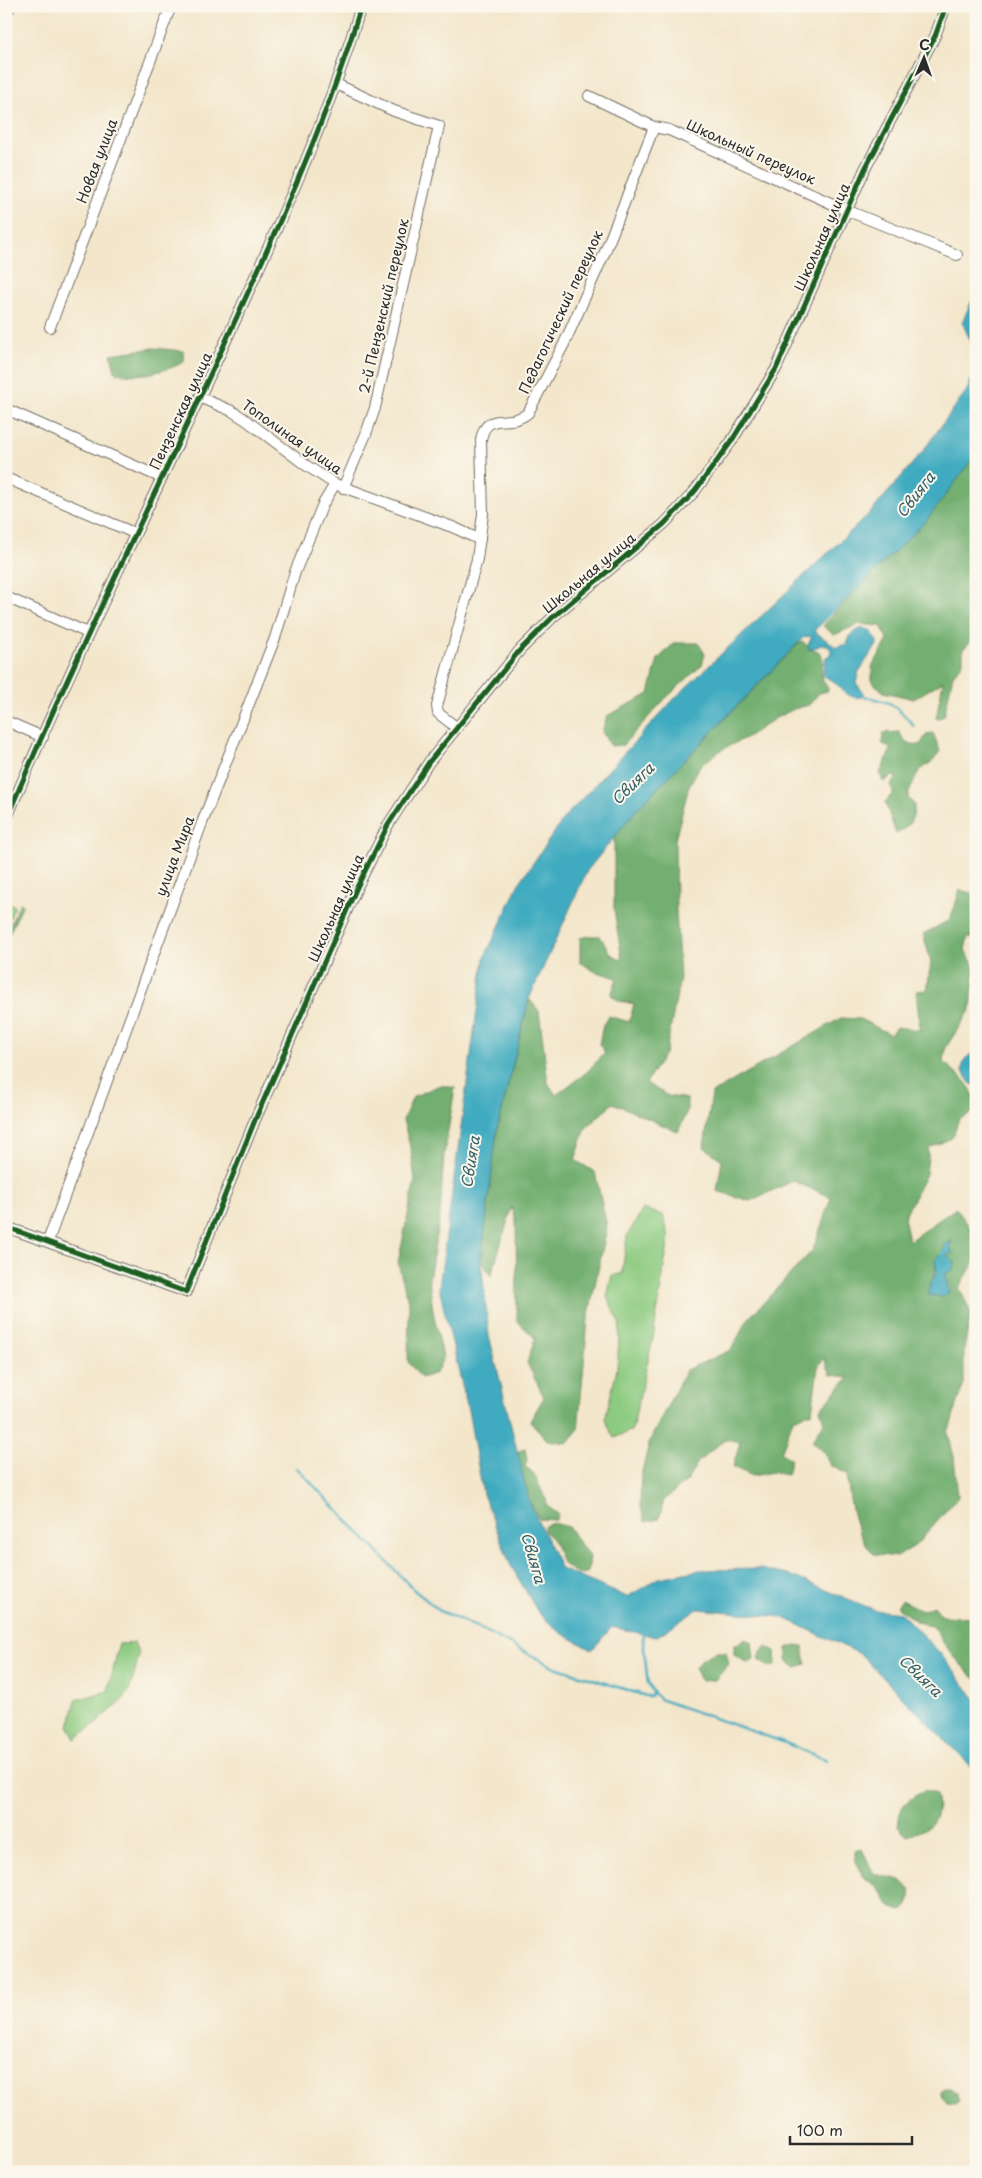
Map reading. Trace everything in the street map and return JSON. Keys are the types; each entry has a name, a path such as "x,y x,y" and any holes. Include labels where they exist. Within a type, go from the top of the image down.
{"street":[{"path":"6,16 10,6"},
{"name":"Новая улица","path":"50,327 171,6"},
{"name":"Пензенская улица","path":"6,820 88,633 134,533 201,398 287,206 336,84 361,6"},
{"name":"Школьная улица","path":"48,1241 186,1292 255,1120 367,865 404,800 429,762 520,650 552,617 664,524 695,491 731,442 776,369 865,168 935,36 946,6"},
{"name":"2-й Пензенский переулок","path":"336,84 394,111 439,126 375,408 366,434 339,486"},
{"name":"Школьный переулок","path":"589,96 654,127 668,130 846,210 957,255"},
{"name":"Педагогический переулок","path":"480,540 483,514 481,440 483,431 487,424 495,421 521,419 528,413 564,344 605,252 654,127"},
{"name":"Тополиная улица","path":"201,398 232,411 307,466 339,486 455,528 480,540"},
{"path":"6,409 162,478"},
{"path":"6,478 134,533"},
{"name":"улица Мира","path":"48,1241 202,823 275,638 295,572 323,504 339,486"},
{"path":"457,728 438,713 437,706 478,559 480,540"},
{"path":"6,598 88,633"},
{"path":"6,720 43,737"},
{"path":"6,1227 48,1241"}],"green space":[{"path":"154,348 183,351 184,362 168,369 141,375 115,372 111,354"},
{"path":"976,439 976,637 963,649 963,663 953,675 944,716 936,719 943,681 914,699 884,692 872,682 872,667 888,640 881,626 859,624 834,635 823,626 950,481"},
{"path":"803,642 811,649 818,651 823,658 822,678 828,687 828,691 819,693 809,705 794,709 774,719 749,736 721,750 700,766 689,786 675,840 676,910 680,978 666,1052 646,1083 668,1096 687,1099 687,1111 678,1132 613,1103 586,1128 575,1160 595,1172 607,1227 588,1319 578,1430 567,1443 547,1440 530,1421 544,1397 527,1363 535,1338 517,1321 516,1220 512,1207 491,1276 481,1261 497,1130 529,999 539,1011 548,1083 556,1095 587,1072 605,1052 599,1044 603,1025 609,1016 629,1022 634,1004 619,1001 611,995 617,978 594,971 580,962 580,938 589,936 600,936 611,954 622,960 614,909 614,836 636,810 799,643"},
{"path":"674,643 698,643 705,654 702,665 666,698 623,745 611,746 602,732 607,716 649,694 658,659"},
{"path":"899,732 906,743 920,745 927,734 933,733 940,751 933,761 919,771 908,798 914,804 912,818 908,825 896,834 885,802 893,793 891,785 897,778 892,776 883,782 880,773 891,749 882,743 883,733"},
{"path":"960,890 976,894 976,941 968,936 965,950 975,967 971,1009 946,1047 944,1062 962,1078 970,1089 976,1111 959,1119 952,1138 929,1148 926,1174 904,1217 909,1241 956,1208 976,1236 976,1260 959,1288 971,1312 964,1350 964,1384 948,1433 954,1457 958,1497 916,1545 897,1557 873,1554 866,1545 857,1526 851,1506 847,1474 831,1466 825,1453 812,1441 824,1422 820,1409 849,1377 831,1375 824,1358 818,1367 812,1412 793,1419 781,1453 791,1459 787,1475 772,1472 752,1476 733,1467 740,1442 725,1439 698,1462 687,1481 664,1500 659,1519 645,1522 640,1504 641,1475 650,1440 686,1370 731,1350 748,1319 813,1250 831,1197 793,1181 750,1201 717,1191 722,1160 704,1147 712,1093 841,1018 860,1019 890,1034 896,1027 920,1030 916,991 927,990 931,962 923,934 950,920","holes":["951,1240 950,1253 947,1255 949,1271 945,1274 950,1286 929,1295 935,1274 935,1260"]},
{"path":"6,902 15,906 6,926"},
{"path":"20,903 23,904 6,941 6,934"},
{"path":"440,1085 455,1088 444,1155 440,1215 429,1279 433,1311 443,1358 436,1373 421,1378 408,1362 409,1305 398,1263 415,1180 411,1150 403,1120 413,1097"},
{"path":"643,1209 663,1215 669,1237 653,1338 632,1430 614,1438 605,1419 617,1369 620,1323 607,1297 612,1275 622,1274 627,1236"},
{"path":"525,1449 527,1459 525,1467 536,1477 546,1497 547,1506 558,1514 556,1520 539,1519 522,1489 516,1452"},
{"path":"553,1523 569,1527 580,1545 590,1556 588,1572 577,1573 561,1561 555,1544 544,1530 544,1526"},
{"path":"902,1600 924,1610 934,1606 942,1616 976,1617 976,1680 942,1641 932,1626 917,1622 898,1608 898,1604"},
{"path":"744,1639 752,1642 754,1660 748,1663 734,1655 734,1646"},
{"path":"134,1643 139,1653 128,1693 93,1726 75,1739 69,1727 76,1700 108,1691 119,1644"},
{"path":"796,1645 803,1646 806,1664 796,1667 787,1661 787,1648"},
{"path":"766,1647 775,1651 776,1665 769,1667 759,1660 761,1651"},
{"path":"715,1652 726,1652 729,1664 715,1680 701,1681 695,1667 702,1659"},
{"path":"925,1790 936,1794 936,1817 933,1822 922,1830 907,1836 898,1827 900,1813 908,1801"},
{"path":"856,1849 862,1849 874,1874 901,1880 910,1890 909,1902 905,1909 902,1911 897,1910 890,1906 879,1889 865,1878 858,1868"},
{"path":"950,2089 958,2093 959,2101 955,2104 947,2103 941,2096 941,2091"}],"water":[{"path":"976,292 976,353 962,322"},
{"name":"Свияга","path":"976,368 976,454 926,521 814,631 836,647 847,644 851,634 862,628 870,630 876,639 877,645 859,671 856,683 864,693 864,696 850,696 833,681 825,677 823,674 826,657 830,655 831,649 824,644 809,650 808,645 812,636 804,637 636,810 587,871 529,999 497,1130 481,1261 489,1335 530,1504 561,1569 627,1597 659,1578 699,1570 760,1569 792,1576 875,1610 901,1613 939,1652 976,1699 976,1772 860,1654 782,1617 698,1609 656,1637 612,1627 592,1650 561,1633 539,1614 510,1564 483,1494 468,1410 439,1288 484,959 518,885 564,818 677,696 872,511 923,451 967,390"},
{"path":"976,1050 976,1086 970,1083 962,1070 964,1060"},
{"path":"951,1238 950,1249 953,1253 947,1255 955,1263 954,1269 945,1274 949,1292 944,1297 929,1295 930,1284 937,1272 935,1260 943,1252 945,1244 949,1243"}],"waterway":[{"path":"864,696 891,704 914,726"},
{"path":"297,1468 414,1590 440,1611 477,1627 552,1666 651,1696 653,1692 648,1684 642,1631"},
{"path":"653,1692 659,1699 783,1742 827,1760"}],"cycle path":[{"path":"6,820 61,694 287,205 334,87 361,6"},
{"path":"6,1227 186,1292 255,1120 357,887 388,825 429,762 520,650 553,617 664,524 695,491 731,442 776,369 865,169 935,36 946,6"}]}
